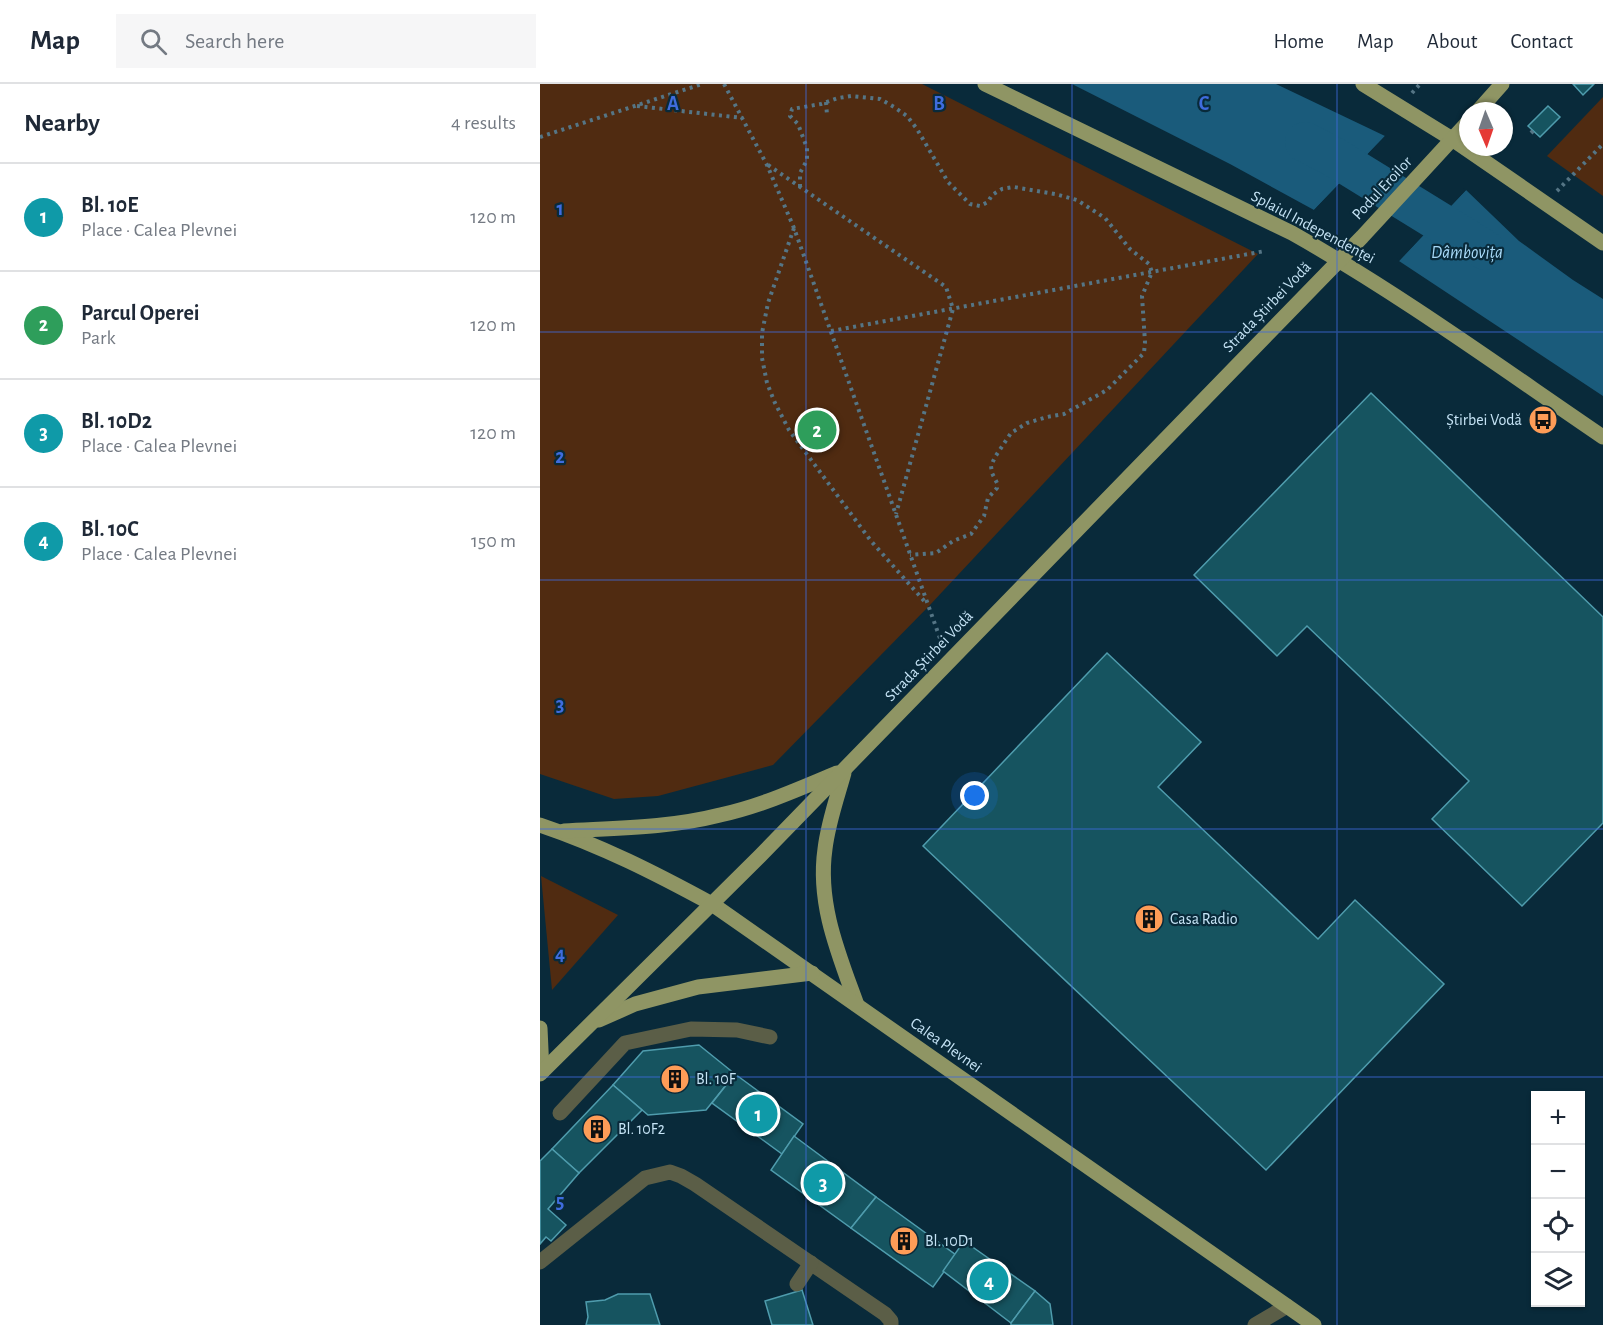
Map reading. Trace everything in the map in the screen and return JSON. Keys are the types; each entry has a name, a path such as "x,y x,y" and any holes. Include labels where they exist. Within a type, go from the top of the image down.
{"main road":[{"name":"Splaiul Independenței","path":"985,84 1292,232 1380,284 1603,437"},
{"path":"1363,84 1452,140 1603,243"},
{"path":"1486,102 1502,84"},
{"name":"Podul Eroilor","path":"1339,260 1459,132"},
{"name":"Strada Știrbei Vodă","path":"541,1073 845,769 1339,260"},
{"path":"558,831 646,827 718,816 779,797 845,769"},
{"path":"845,769 825,847 824,894 833,937 857,1005"},
{"name":"Calea Plevnei","path":"540,825 662,876 712,904 1314,1325"},
{"path":"591,1024 635,1005 698,987 812,974"},
{"path":"540,1028 541,1073"}],"street":[{"path":"560,1113 626,1043 691,1029 737,1030 770,1037"},
{"path":"540,1262 645,1178 670,1172 696,1184 885,1314 891,1321 891,1325"},
{"path":"797,1284 811,1263"},
{"path":"1255,1325 1287,1306"}],"path":[{"path":"540,137 702,84"},
{"path":"724,84 767,165 794,228 948,662"},
{"path":"1412,93 1420,84"},
{"path":"800,188 800,173 807,160 807,148 798,124 790,116 792,109 851,96 880,99 907,116 948,182 970,204 980,206 1002,189 1014,187 1077,200 1105,218 1130,249 1149,264 1152,272 1142,296 1144,353 1107,390 1064,414 1027,423 1011,433 991,466 997,488 988,498 984,516 971,534 953,541 936,553 910,555"},
{"path":"826,102 826,115"},
{"path":"636,106 744,119"},
{"path":"1545,203 1603,144"},
{"path":"767,165 946,286 953,309 896,514"},
{"path":"794,228 768,303 762,333 762,358 767,383 789,430 871,541 929,606"},
{"path":"831,331 1265,251"}],"shaded area":[{"path":"540,84 922,84 1258,254 929,606 773,765 658,796 614,799 540,774"},
{"path":"1603,97 1603,196 1547,156"},
{"path":"541,876 618,915 552,990"}],"water":[{"path":"1072,84 1276,84 1385,136 1314,210 1230,164"},
{"name":"Dâmbovița","path":"1466,190 1519,241 1603,299 1603,396 1399,261"}],"pier":[{"path":"1385,136 1388,137 1316,211 1314,210"},
{"path":"1464,188 1466,190 1399,261 1397,259"}],"building":[{"path":"1573,84 1594,84 1583,95"},
{"path":"1548,106 1560,117 1540,137 1528,126"},
{"path":"1371,393 1603,617 1603,823 1522,906 1432,819 1469,781 1307,626 1277,656 1194,575"},
{"name":"Casa Radio","path":"1107,653 1201,742 1158,787 1318,939 1355,900 1444,984 1266,1170 923,846"},
{"name":"Bl. 10F","path":"699,1045 735,1074 706,1110 648,1115 613,1085 643,1051"},
{"path":"735,1074 803,1124 782,1154 712,1103"},
{"name":"Bl. 10F2","path":"613,1085 642,1110 579,1173 552,1149"},
{"path":"794,1136 876,1197 851,1228 771,1170"},
{"path":"552,1149 579,1173 548,1209 566,1225 551,1241 546,1237 540,1244 540,1161"},
{"name":"Bl. 10D1","path":"876,1197 956,1255 933,1287 851,1228"},
{"path":"964,1241 1035,1291 1011,1323 943,1271"},
{"path":"802,1290 813,1325 772,1325 765,1301"},
{"path":"1035,1291 1050,1304 1053,1325 1011,1325 1011,1323"},
{"path":"618,1294 650,1294 660,1325 586,1325 588,1317 586,1302 605,1300"}],"waterway":[{"name":"Dâmbovița","path":"1305,142 1334,157 1485,250"}],"place":[{"name":"Știrbei Vodă","path":"1543,420"},
{"name":"Parcul Operei","path":"817,430"},
{"name":"Casa Radio","path":"1149,919"},
{"name":"Bl. 10F","path":"675,1079"},
{"name":"Bl. 10E","path":"758,1114"},
{"name":"Bl. 10F2","path":"597,1129"},
{"name":"Bl. 10D2","path":"823,1183"},
{"name":"Bl. 10D1","path":"904,1241"},
{"name":"Bl. 10C","path":"989,1281"}]}
